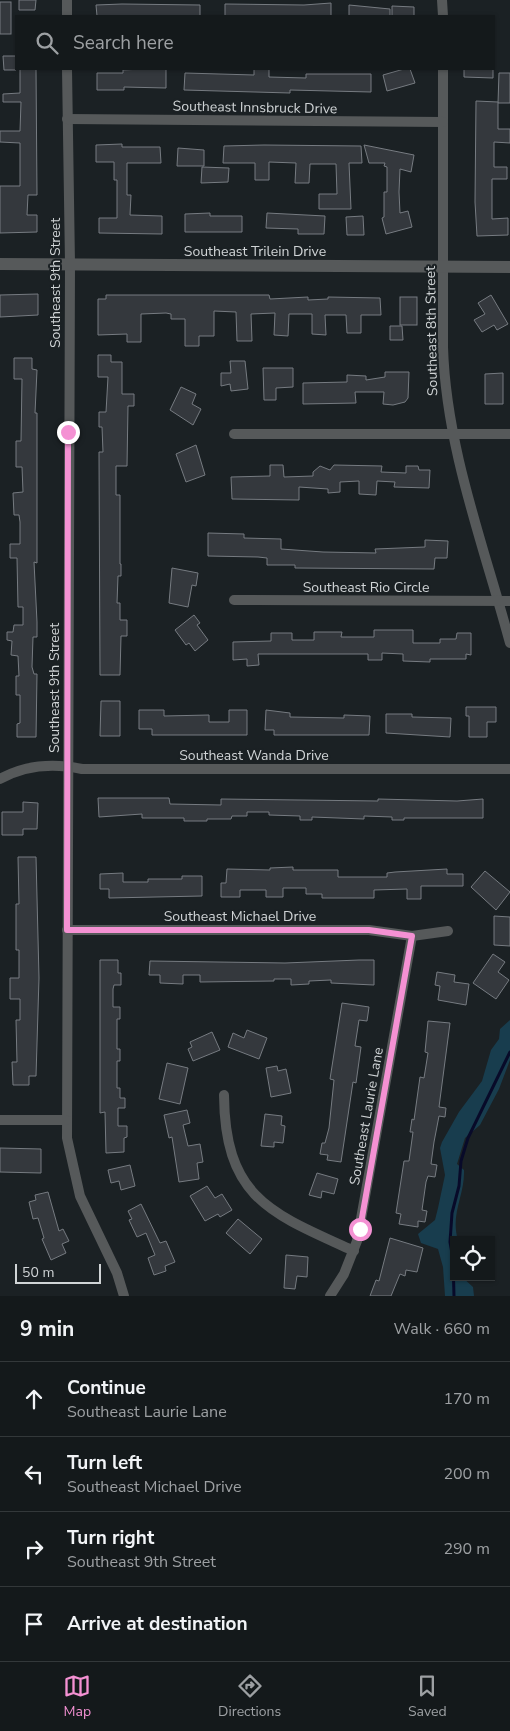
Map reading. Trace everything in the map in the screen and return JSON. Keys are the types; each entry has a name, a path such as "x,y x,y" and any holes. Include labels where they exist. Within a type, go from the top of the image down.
{"street":[{"path":"67,0 67,15"},
{"path":"442,0 442,15"},
{"name":"Southeast 9th Street","path":"67,70 70,264 66,1120 67,1138 76,1181 91,1222 117,1273 124,1296"},
{"name":"Southeast 8th Street","path":"443,70 444,369 453,434 510,644"},
{"name":"Southeast Innsbruck Drive","path":"67,118 443,122"},
{"name":"Southeast Trilein Drive","path":"0,264 510,267"},
{"path":"234,434 510,434"},
{"name":"Southeast Rio Circle","path":"234,600 510,602"},
{"name":"Southeast Wanda Drive","path":"0,779 32,767 68,766 82,769 510,769"},
{"name":"Southeast Michael Drive","path":"67,930 369,930 412,936 448,930"},
{"name":"Southeast Laurie Lane","path":"330,1296 344,1274 354,1251 412,936"},
{"path":"224,1095 229,1148 234,1164 250,1188 271,1209 284,1218 354,1251"},
{"path":"0,1120 66,1120"}],"shaded area":[{"path":"510,1020 510,1060 499,1089 480,1125 465,1138 457,1164 464,1170 464,1179 457,1213 457,1236 450,1236 450,1281 466,1281 473,1287 474,1296 445,1296 443,1267 438,1249 421,1243 418,1234 435,1220 445,1175 440,1148 442,1142 459,1112 482,1081 491,1050 499,1039 500,1029"}],"building":[{"path":"19,0 36,0 35,10 19,10"},
{"path":"0,2 11,2 11,34 0,34"},
{"path":"331,3 331,15 225,15 225,4 304,5"},
{"path":"96,5 200,5 200,15 97,15"},
{"path":"349,5 390,9 390,15 349,15"},
{"path":"392,6 414,7 414,15 392,15"},
{"path":"3,56 15,56 15,70 4,70"},
{"path":"20,70 36,70 37,195 28,195 27,215 37,215 37,232 0,233 0,186 20,186 20,143 0,142 0,131 20,131 21,102 3,102 3,94 20,93"},
{"path":"123,70 166,70 166,88 124,87 124,90 97,90 97,73 123,73"},
{"path":"254,70 269,70 269,77 306,78 306,74 371,74 371,92 290,90 290,93 184,90 185,73 254,75"},
{"path":"400,70 410,70 415,83 387,91 383,75"},
{"path":"464,70 493,70 493,78 464,77"},
{"path":"499,73 510,73 510,103 498,103"},
{"path":"476,101 498,102 498,129 510,129 510,143 494,142 494,167 507,167 507,179 492,179 492,219 508,218 508,235 477,236 475,202"},
{"path":"122,144 122,147 160,147 161,163 127,163 127,195 131,195 130,215 162,216 162,234 99,233 99,218 117,218 117,180 114,180 114,162 96,162 96,145"},
{"path":"364,145 414,155 411,172 400,169 399,192 400,213 408,211 412,227 386,234 382,218 384,217 384,192 387,192 387,167 384,166 385,163 369,163"},
{"path":"224,146 361,146 362,163 349,163 351,209 319,209 319,194 337,194 336,164 310,164 309,183 295,183 296,163 269,162 269,180 255,180 255,163 223,163"},
{"path":"178,148 204,150 204,166 177,166"},
{"path":"202,167 229,168 228,182 201,183"},
{"path":"210,213 210,216 242,216 242,232 185,232 185,214"},
{"path":"267,213 325,216 324,234 298,234 298,229 266,228"},
{"path":"363,216 364,235 347,235 346,217"},
{"path":"38,294 38,315 0,317 0,295"},
{"path":"106,295 269,295 270,299 308,297 308,300 328,299 328,297 380,298 381,315 361,315 361,333 347,333 346,315 325,315 326,335 312,334 312,314 289,314 288,336 274,335 275,313 251,314 252,341 237,341 236,312 214,311 214,336 199,336 199,346 185,346 185,319 171,319 171,314 166,313 141,314 141,342 127,342 127,334 98,335 98,299 106,299"},
{"path":"491,295 508,324 497,330 494,325 482,332 474,320 485,314 478,303"},
{"path":"400,297 417,297 417,325 400,325"},
{"path":"390,326 402,326 403,340 390,340"},
{"path":"98,355 111,355 111,362 122,362 122,394 134,394 134,406 128,406 127,466 116,466 116,495 120,495 121,564 121,576 118,576 117,603 120,603 120,620 127,620 127,636 121,636 120,675 100,675 99,452 103,452 99,412 106,412 108,377 98,377"},
{"path":"14,358 32,358 32,369 37,370 35,413 37,413 37,563 34,562 37,637 33,637 32,667 34,674 37,674 36,737 17,737 17,724 20,723 20,695 16,695 16,676 19,676 18,656 11,655 12,641 7,640 7,632 13,632 14,625 23,625 23,607 18,607 17,558 10,558 10,544 20,544 20,522 19,515 14,515 13,493 23,492 22,467 16,467 16,441 21,441 22,379 14,379"},
{"path":"230,361 245,361 248,389 231,391 230,384 221,386 221,373 231,373"},
{"path":"263,368 293,368 293,387 276,388 276,400 264,400"},
{"path":"385,372 409,372 408,398 405,402 393,405 383,404 384,392 355,392 356,403 303,404 303,383 347,382 347,375 366,376 366,380 385,377"},
{"path":"503,373 503,404 485,404 485,374"},
{"path":"181,387 196,394 192,404 201,409 193,425 170,410"},
{"path":"196,445 205,475 186,482 176,454"},
{"path":"270,465 283,465 284,477 313,476 313,472 320,466 330,470 334,465 382,466 381,472 406,473 406,466 418,466 419,470 430,470 429,488 394,487 395,482 377,481 376,495 359,494 359,481 340,482 340,492 328,493 328,489 299,487 299,500 232,499 231,477 270,476"},
{"path":"208,533 244,534 244,538 281,539 281,549 323,552 376,553 375,549 425,547 425,540 448,541 447,558 435,558 434,569 295,568 295,565 267,565 267,558 208,556"},
{"path":"172,568 198,573 196,586 192,585 188,607 169,603"},
{"path":"194,615 200,623 197,625 208,640 195,651 189,643 186,645 175,630"},
{"path":"374,630 413,630 413,643 440,643 440,639 456,639 457,633 471,633 471,655 466,654 466,659 430,659 430,662 403,661 403,654 382,653 382,660 368,660 368,654 258,654 259,665 247,666 247,659 233,660 233,642 271,641 271,633 292,633 292,640 314,640 314,632 342,632 341,637 374,637"},
{"path":"101,701 120,701 120,736 100,736"},
{"path":"466,707 496,707 496,722 487,722 487,737 469,737 469,716 466,716"},
{"path":"139,710 164,710 164,716 209,715 209,722 229,722 229,710 247,710 247,735 152,735 152,729 139,729"},
{"path":"266,710 290,713 290,717 344,718 344,715 370,716 369,735 274,735 274,730 265,730"},
{"path":"386,714 412,714 412,717 451,718 450,737 386,733"},
{"path":"98,798 169,798 170,804 221,805 221,799 457,801 483,799 483,818 404,818 404,820 392,820 392,817 364,816 364,819 312,817 312,820 300,820 300,816 269,815 269,812 247,812 247,816 232,816 231,819 207,819 207,821 184,821 184,818 142,818 142,814 99,817"},
{"path":"23,802 38,803 37,829 23,829 23,835 2,835 2,812 23,812"},
{"path":"18,857 36,857 39,978 36,1076 29,1076 29,1085 13,1085 12,1062 17,1062 16,1020 20,1020 20,999 10,999 10,978 19,978 19,950 16,950 16,904 19,904"},
{"path":"293,867 293,870 338,870 338,877 387,877 387,873 447,869 447,874 463,874 463,886 421,886 421,899 407,899 407,889 374,890 374,898 322,898 322,894 306,894 306,888 283,888 283,897 266,897 266,890 240,890 240,897 221,897 221,883 226,883 227,869 270,870 270,868"},
{"path":"485,871 510,892 496,910 471,887"},
{"path":"123,873 123,882 148,882 148,879 182,879 182,876 202,876 202,896 109,898 109,889 100,889 100,874"},
{"path":"494,916 510,917 510,946 494,945"},
{"path":"493,954 505,962 498,972 509,980 496,999 473,983"},
{"path":"100,960 118,960 118,973 121,973 121,985 114,985 113,989 113,1007 120,1007 120,1019 117,1019 117,1049 120,1049 120,1061 117,1061 117,1088 120,1088 120,1098 125,1098 125,1108 118,1108 118,1126 127,1126 127,1137 124,1138 124,1152 106,1153 105,1112 100,1113"},
{"path":"374,960 374,985 331,983 331,980 309,981 309,984 291,985 291,979 200,982 200,975 183,975 183,984 160,983 160,975 149,975 150,961 285,963"},
{"path":"437,972 455,975 454,982 469,984 466,1005 438,1000 440,986 435,985"},
{"path":"342,1003 369,1007 367,1021 359,1020 355,1046 361,1047 356,1083 353,1082 341,1162 327,1160 328,1155 320,1154 322,1143 325,1143 329,1128 334,1080 330,1079"},
{"path":"428,1021 450,1023 439,1107 446,1108 445,1117 439,1116 434,1142 431,1164 437,1165 435,1177 428,1176 426,1182 422,1210 427,1211 425,1222 418,1221 418,1227 399,1224 401,1214 396,1213 404,1161 409,1161 413,1132 410,1132 412,1119 414,1120 420,1077 424,1078 428,1053 425,1052"},
{"path":"247,1030 267,1038 259,1059 228,1047 233,1033 244,1038"},
{"path":"212,1032 220,1050 193,1061 188,1049 192,1047 190,1042"},
{"path":"167,1063 188,1068 180,1104 159,1099"},
{"path":"277,1066 278,1071 286,1069 291,1093 271,1097 266,1068"},
{"path":"187,1110 190,1123 183,1125 188,1146 200,1144 203,1162 197,1163 199,1179 179,1182 172,1137 169,1138 164,1115"},
{"path":"265,1114 282,1116 281,1125 285,1126 283,1143 274,1142 274,1147 261,1146"},
{"path":"0,1148 41,1149 41,1173 0,1172"},
{"path":"130,1165 135,1186 121,1190 119,1181 111,1183 108,1170"},
{"path":"317,1173 338,1179 334,1194 322,1191 321,1198 309,1195"},
{"path":"207,1186 215,1198 222,1194 232,1210 220,1217 218,1214 205,1221 190,1196"},
{"path":"48,1192 59,1231 63,1229 69,1241 62,1244 66,1253 51,1260 42,1239 44,1238 38,1218 33,1219 29,1202 36,1200 35,1195"},
{"path":"141,1204 160,1243 166,1241 175,1262 165,1266 166,1271 154,1275 148,1258 155,1255 146,1233 137,1237 129,1220 132,1219 128,1211"},
{"path":"238,1219 262,1239 250,1254 226,1233"},
{"path":"390,1238 423,1248 417,1272 406,1270 405,1276 400,1274 391,1296 370,1296 376,1280 379,1281"},
{"path":"286,1255 308,1257 307,1277 297,1276 295,1289 284,1288"}],"waterway":[{"path":"454,1296 453,1259 450,1242 452,1213 459,1186 461,1161 468,1138 510,1052"}],"route":[{"path":"68,432 67,930 369,930 412,936 360,1229"}]}
